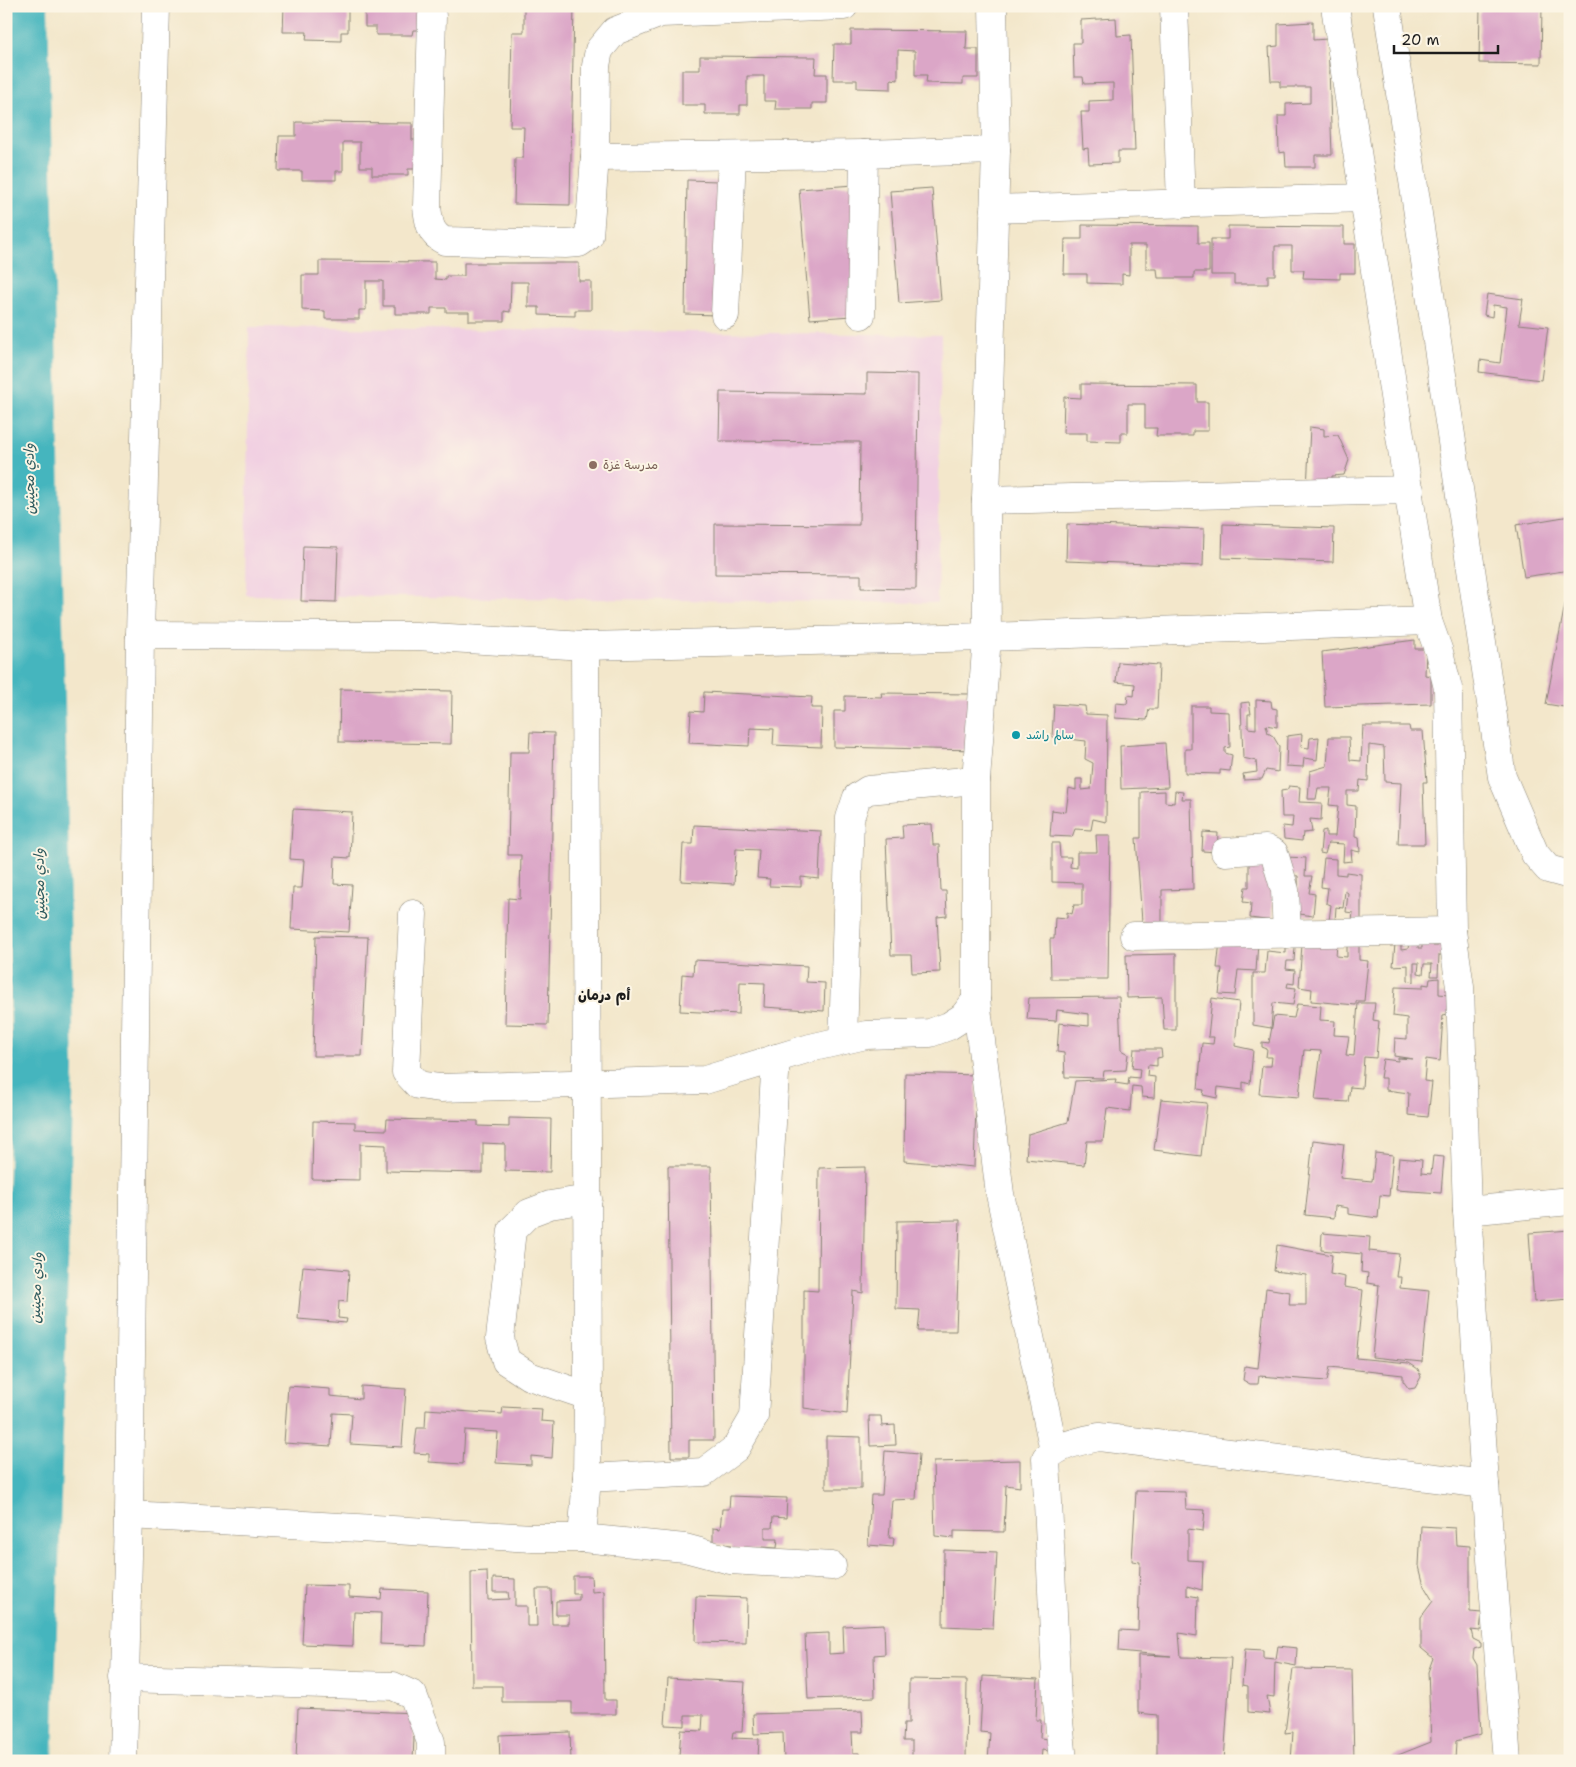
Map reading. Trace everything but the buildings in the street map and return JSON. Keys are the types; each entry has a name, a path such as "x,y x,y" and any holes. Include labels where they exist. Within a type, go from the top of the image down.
{"street":[{"path":"123,1761 129,1515 140,635 156,6"},
{"path":"432,16 426,207 431,230 436,237 445,241 579,243 590,236 595,157 596,66 599,50 615,31 661,12 844,6"},
{"path":"993,6 996,150 986,500 987,637 976,780 976,1000 1000,1194 1054,1451"},
{"path":"1174,6 1181,204"},
{"path":"1334,6 1410,490 1428,622 1440,652 1448,688 1452,931 1460,987 1467,1211 1485,1484 1507,1761"},
{"path":"1387,6 1502,777 1534,854 1548,869 1570,875"},
{"path":"595,157 864,154 996,150"},
{"path":"861,315 864,154"},
{"path":"725,314 732,156"},
{"path":"994,208 1364,198"},
{"path":"986,500 1410,490"},
{"path":"140,635 416,636 585,646 987,637 1428,622"},
{"path":"582,1538 587,1478 588,1396 585,646"},
{"path":"843,1040 850,818 857,797 868,790 976,780"},
{"path":"1225,852 1266,850 1274,853 1286,890 1287,934"},
{"path":"413,914 406,1072 418,1085 440,1088 705,1080 776,1058 866,1035 930,1033 949,1026 962,1017 976,1000"},
{"path":"1134,936 1452,931"},
{"path":"587,1478 704,1472 736,1448 754,1417 776,1058"},
{"path":"588,1199 550,1204 529,1213 512,1230 500,1338 506,1361 528,1376 588,1396"},
{"path":"1467,1211 1570,1200"},
{"path":"1063,1761 1057,1701 1046,1458 1054,1451 1071,1443 1099,1437 1485,1484"},
{"path":"129,1515 534,1538 582,1538 685,1548 730,1560 832,1566"},
{"path":"124,1678 393,1686 413,1695 431,1742 431,1761"}],"shaded area":[{"name":"مدرسة غزة","path":"249,327 941,335 937,603 246,595"}],"waterway":[{"name":"وادي مجينين","path":"17,6 43,1069 22,1761"}],"place":[{"name":"مدرسة غزة","path":"593,465"},
{"name":"سالم راشد","path":"1016,735"}],"district":[{"name":"أم درمان","path":"604,995"}]}
